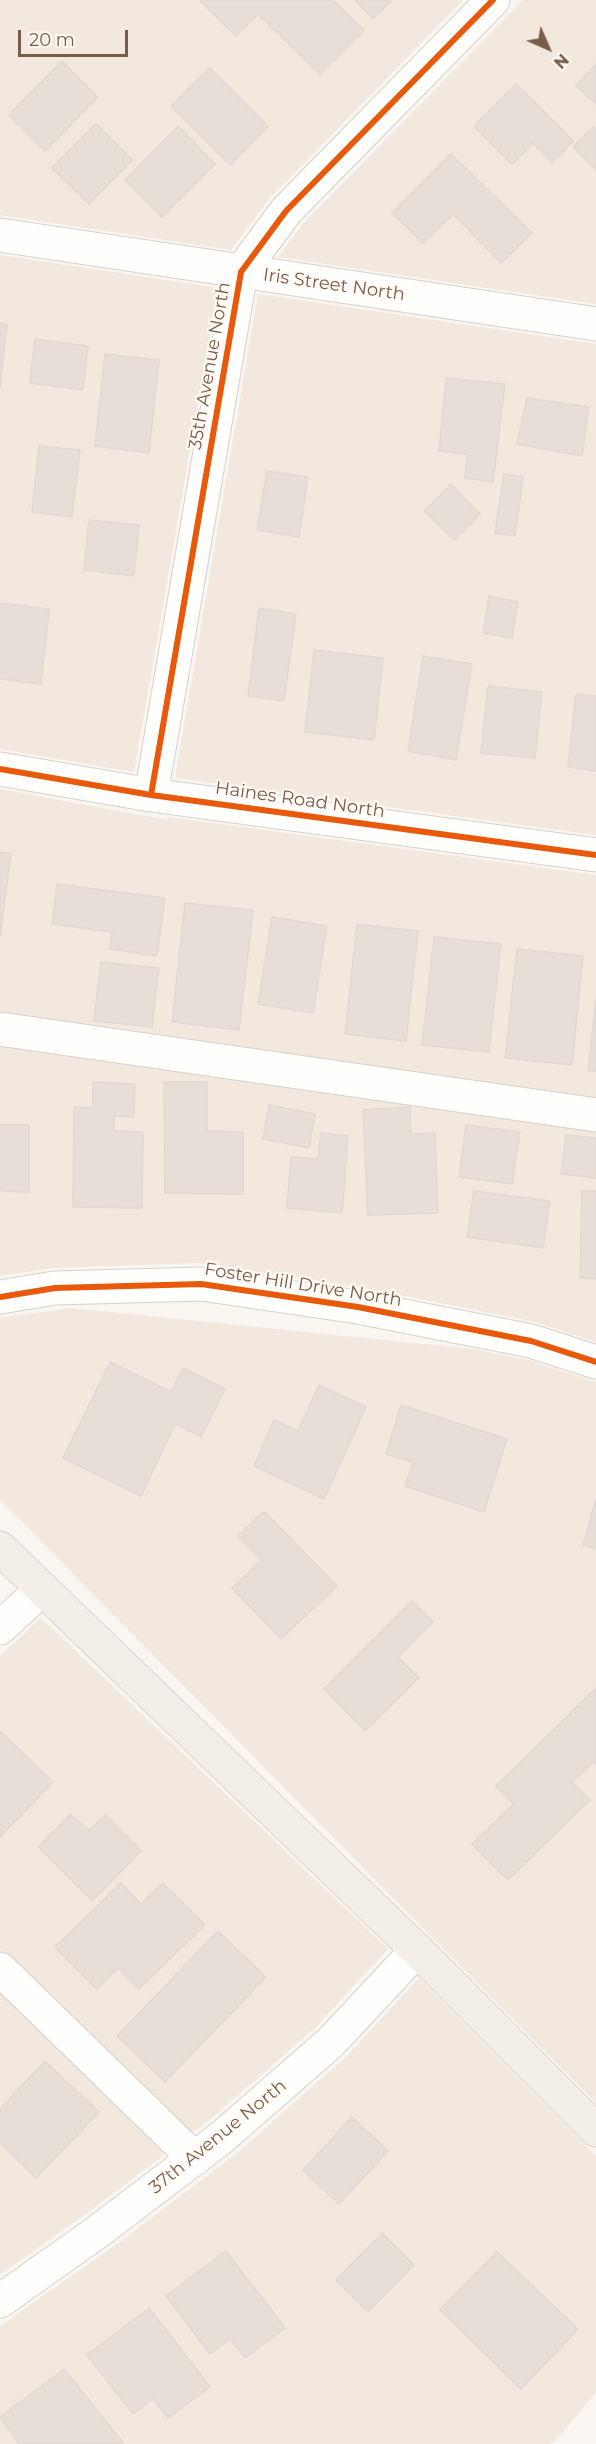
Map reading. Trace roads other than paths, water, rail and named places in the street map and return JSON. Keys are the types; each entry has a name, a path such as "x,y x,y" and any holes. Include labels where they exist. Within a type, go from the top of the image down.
{"main road":[{"path":"0,1548 417,1950 596,2130"}],"street":[{"name":"35th Avenue North","path":"151,795 241,272 286,211 493,0"},
{"name":"Iris Street North","path":"0,235 596,324"},
{"name":"Haines Road North","path":"0,769 151,795 596,855"},
{"path":"0,1029 596,1114"},
{"name":"Foster Hill Drive North","path":"0,1297 55,1288 201,1284 358,1306 531,1341 596,1362"},
{"path":"0,1628 41,1590"},
{"name":"37th Avenue North","path":"0,2301 195,2159 331,2042 417,1950"},
{"path":"0,1969 195,2159"}]}
